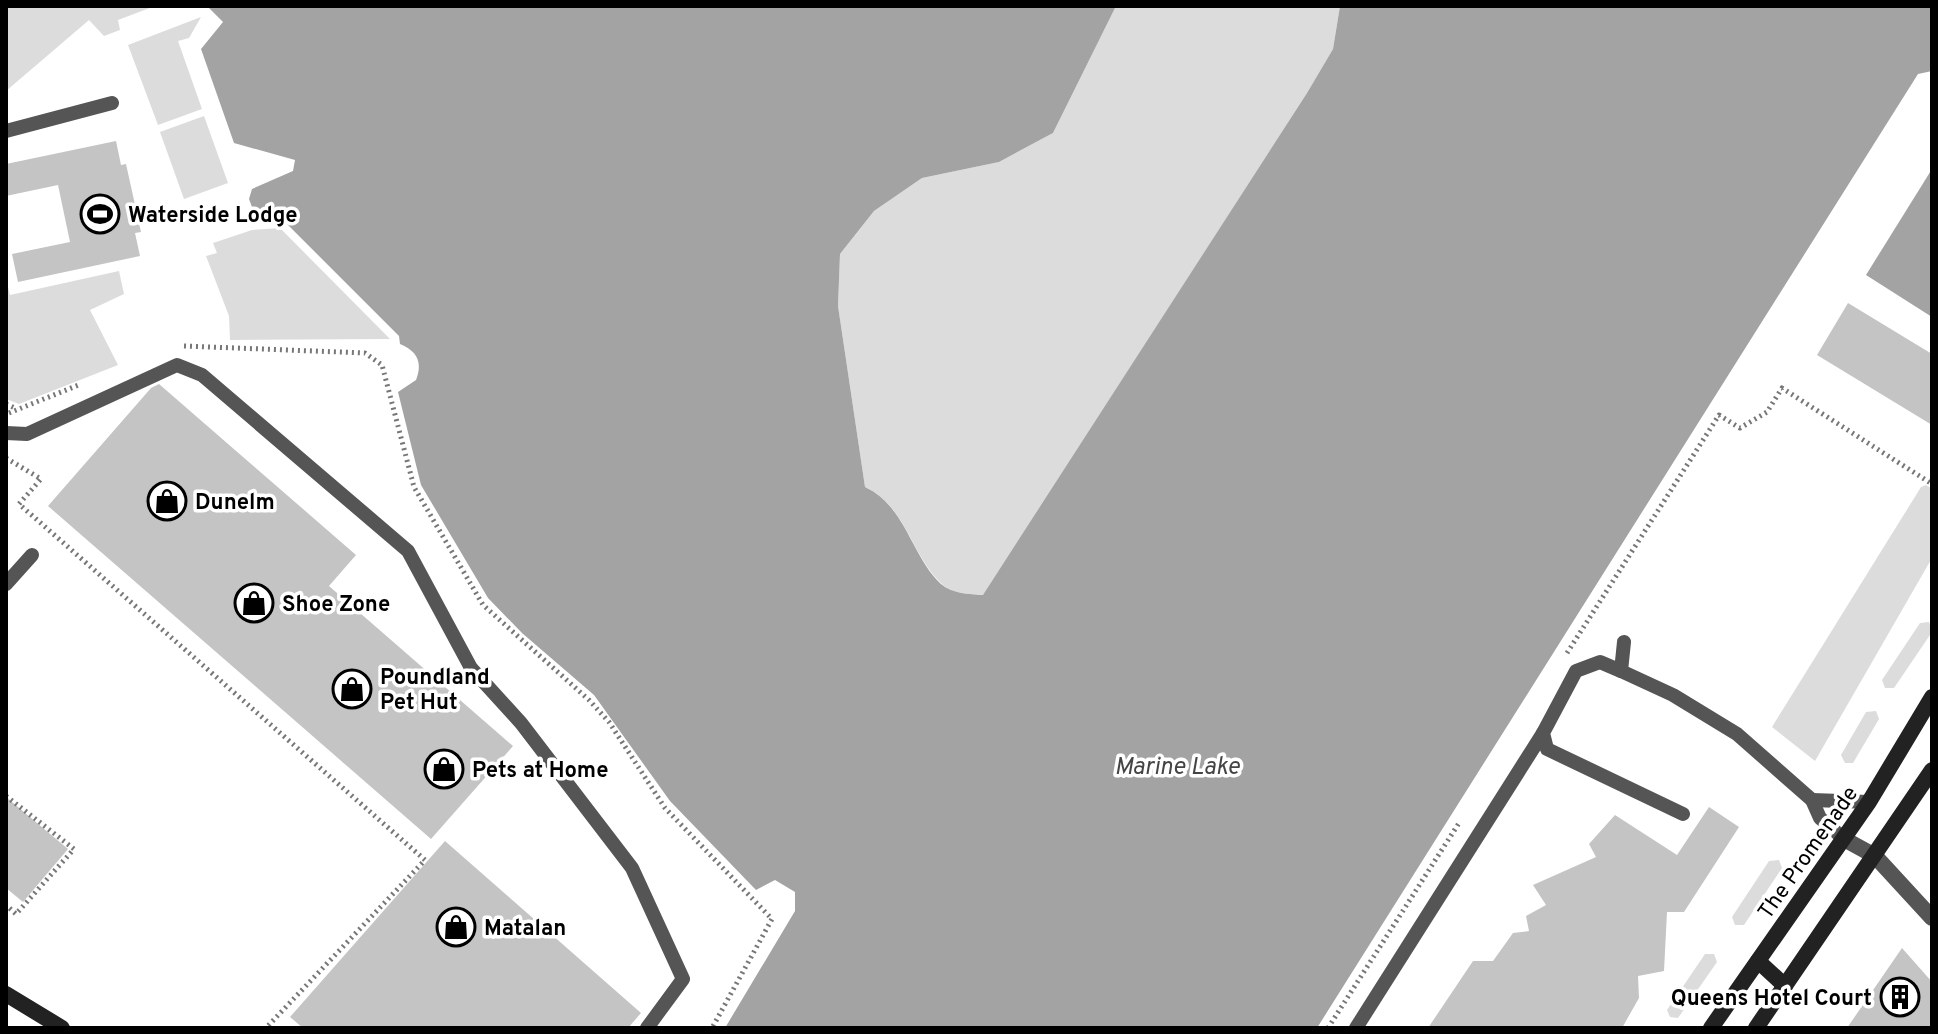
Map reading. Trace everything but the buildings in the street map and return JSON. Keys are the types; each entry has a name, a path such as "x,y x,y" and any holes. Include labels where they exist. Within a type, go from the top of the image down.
{"main road":[{"name":"The Promenade","path":"1711,1028 1869,802 1932,697"},
{"path":"1756,1028 1932,770"},
{"path":"1758,961 1785,986"},
{"path":"6,994 62,1028"}],"street":[{"path":"1844,839 1875,856 1932,918"}],"lane":[{"path":"6,131 112,103"},
{"path":"6,433 27,434 177,365 202,375 408,551 471,668 521,723 632,868 683,979 647,1028"},
{"path":"6,584 32,555"},
{"path":"1621,671 1624,642"},
{"path":"1356,1028 1543,733 1576,671 1600,662 1673,695 1737,734 1812,800 1820,818 1844,839"},
{"path":"1543,733 1547,749 1683,814"},
{"path":"1812,800 1869,802"}],"path":[{"path":"6,404 18,409"},
{"path":"6,458 41,479 19,504 425,860 266,1028"},
{"path":"6,796 74,849 16,914 6,905"}],"shaded area":[{"path":"6,6 155,6 118,20 120,30 104,36 89,20 6,91"},
{"path":"1116,6 1340,6 1333,49 1307,93 984,595 956,592 931,573 890,506 865,487 838,306 840,254 874,211 922,178 999,162 1053,133"},
{"path":"201,17 189,38 178,41 202,109 158,125 128,45"},
{"path":"204,116 228,183 184,199 160,132"},
{"path":"280,228 390,339 230,340 229,316 206,256 217,253 213,243 252,230"},
{"path":"119,271 124,294 90,310 118,365 19,404 6,399 6,279 10,295"},
{"path":"1926,485 1932,489 1932,558 1815,761 1772,727 1921,487"},
{"path":"1929,622 1932,632 1894,688 1885,688 1882,680 1920,623"},
{"path":"1876,711 1879,719 1853,763 1845,763 1841,755 1866,712"},
{"path":"1779,860 1782,868 1744,925 1735,925 1732,917 1769,861"},
{"path":"1705,954 1714,954 1717,962 1678,1018 1670,1017 1667,1010"}],"water":[{"name":"Marine Lake","path":"207,6 1116,6 1053,133 999,162 922,178 874,211 840,254 838,306 865,487 890,506 922,560 941,584 956,592 983,595 1307,93 1333,49 1340,6 1932,6 1932,71 1918,74 1317,1028 725,1028 795,911 795,892 775,880 756,890 670,801 594,695 522,633 488,598 421,485 398,392 416,380 419,368 417,358 400,344 399,336 284,221 258,223 249,199 252,189 293,171 295,160 234,143 201,49 223,22"},
{"path":"1932,169 1932,317 1866,275"}],"place":[{"name":"Waterside Lodge","path":"100,214"},
{"name":"Dunelm","path":"167,501"},
{"name":"Shoe Zone","path":"254,603"},
{"name":"Poundland Pet Hut","path":"352,689"},
{"name":"Pets at Home","path":"444,769"},
{"name":"Matalan","path":"456,927"},
{"name":"Queens Hotel Court","path":"1900,997"}]}
